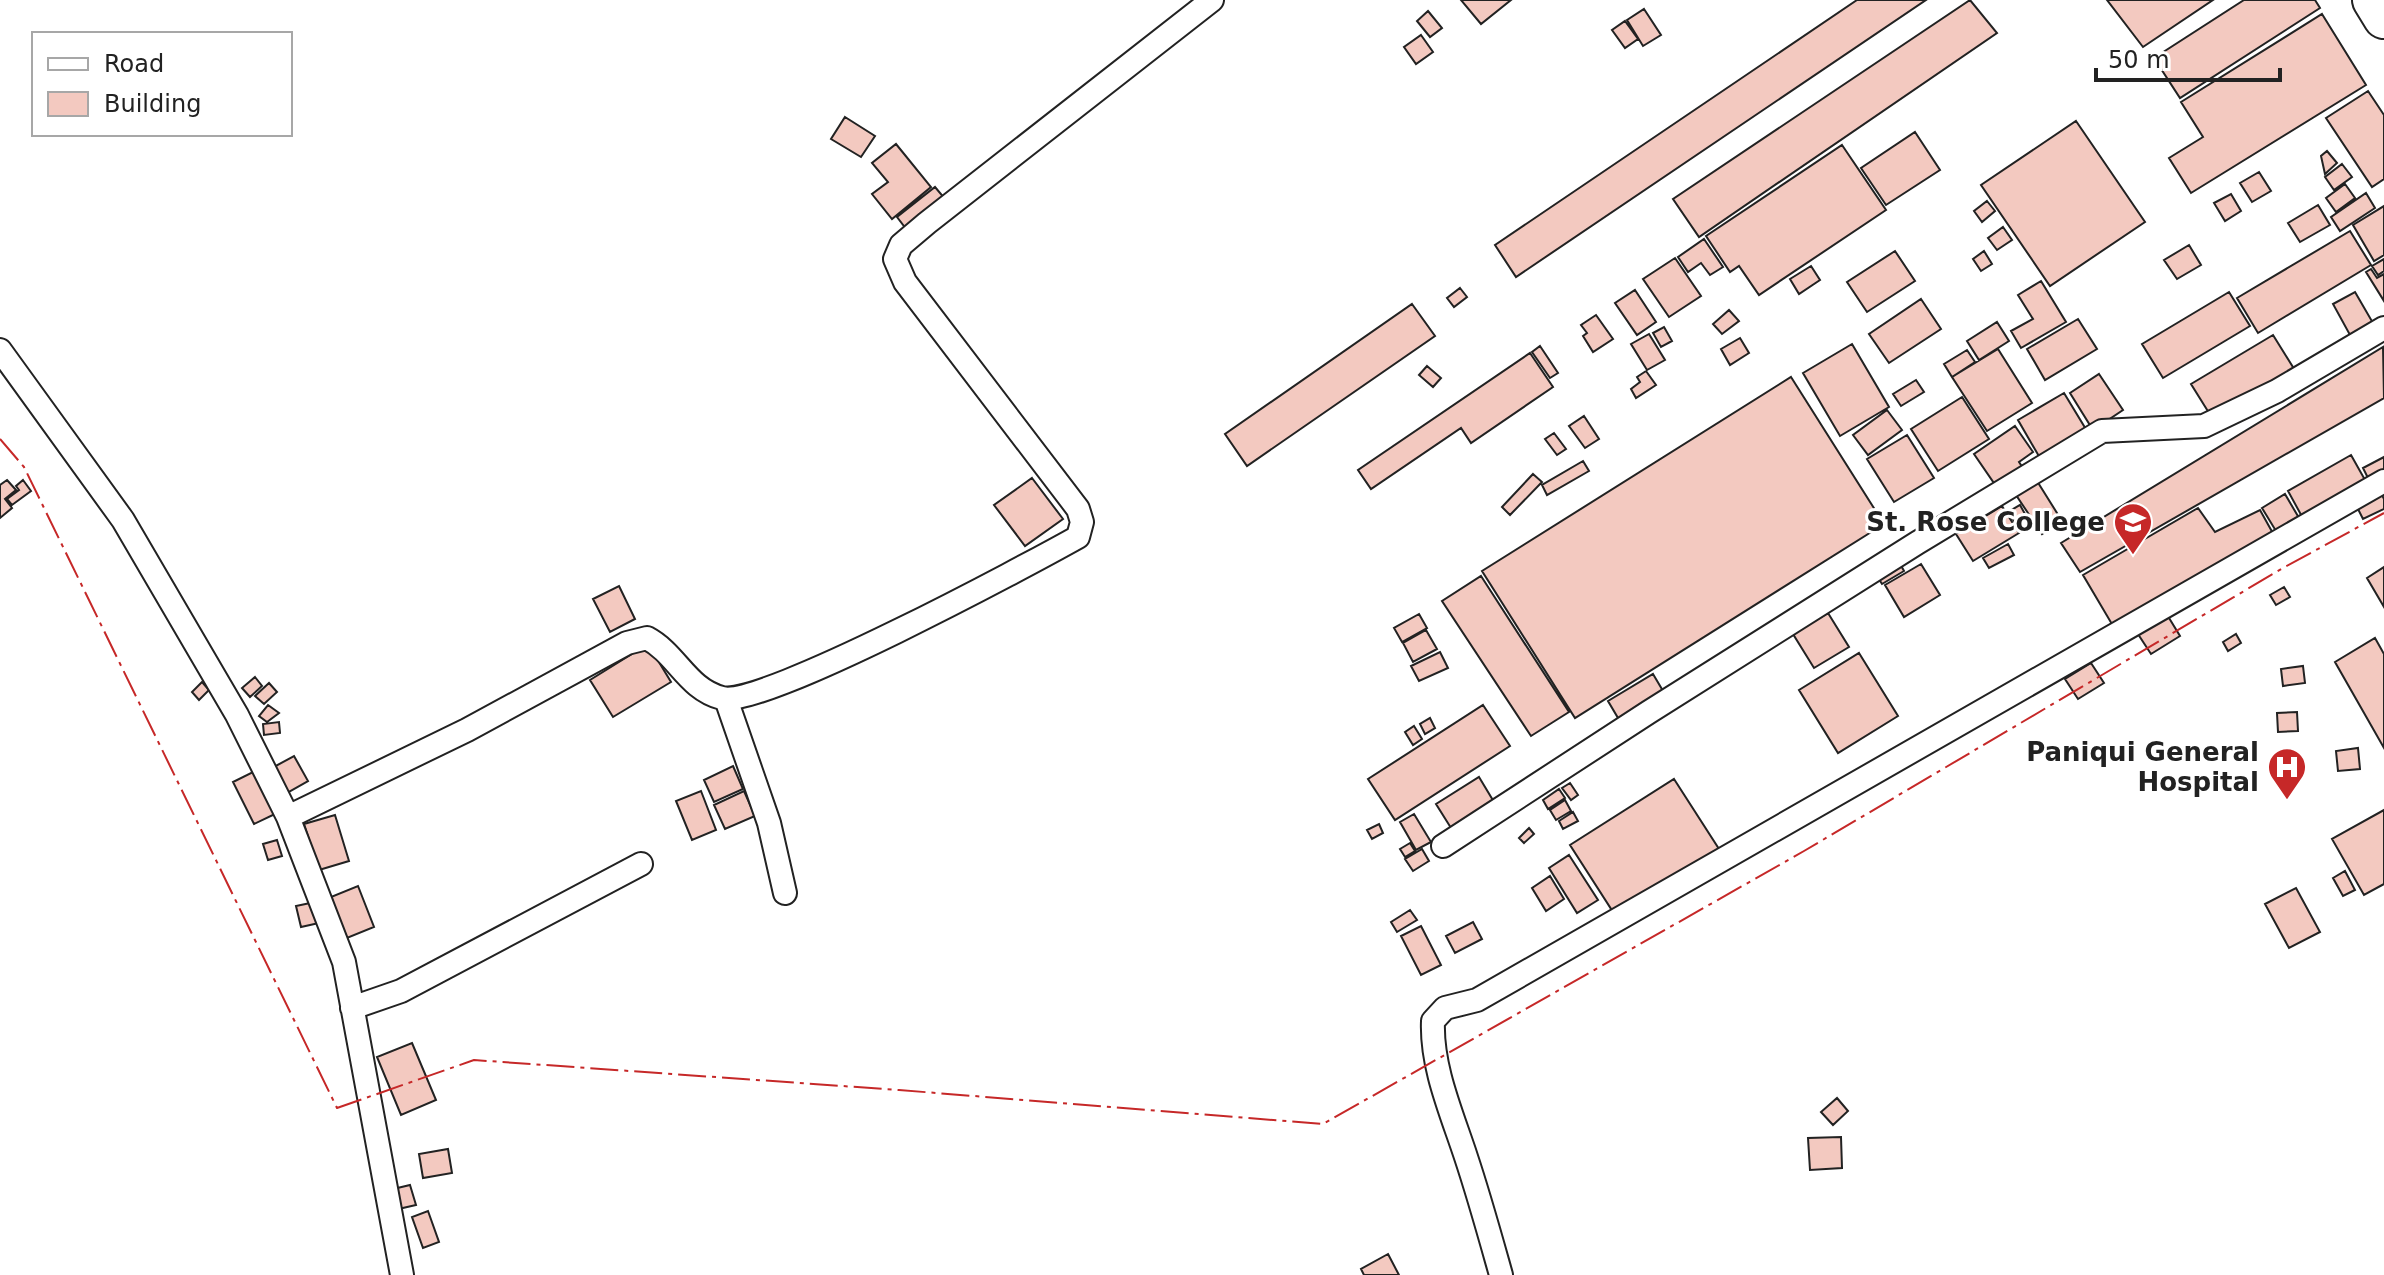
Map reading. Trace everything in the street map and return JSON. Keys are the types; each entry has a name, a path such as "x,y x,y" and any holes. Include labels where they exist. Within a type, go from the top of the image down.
{"highway":[{"path":"2373,0 2384,18"}],"street":[{"path":"288,817 467,730 627,643 647,638 660,645 700,689 726,699 775,687 1000,580 1078,537 1082,522 1078,509 905,282 895,259 901,245 927,223 1212,0"},
{"path":"1443,846 1850,585 2102,431 2204,426 2277,391 2384,328"},
{"path":"0,350 123,520 237,715 288,817 344,962 402,1275"},
{"path":"1501,1275 1440,1077 1432,1039 1433,1021 1445,1008 1477,1000 2384,481"},
{"path":"726,699 769,823 785,893"},
{"path":"352,1008 401,991 641,864"}],"building":[{"path":"1461,0 1511,0 1481,24"},
{"path":"1857,0 1926,0 1516,277 1495,245"},
{"path":"1970,0 1997,33 1699,237 1673,199"},
{"path":"2107,0 2213,0 2143,47"},
{"path":"2244,0 2315,0 2320,8 2180,98 2154,58"},
{"path":"1644,9 1661,35 1643,46 1627,20"},
{"path":"1428,11 1442,28 1430,37 1417,21"},
{"path":"2322,14 2366,85 2191,193 2169,158 2203,137 2181,102"},
{"path":"1625,21 1638,39 1625,48 1612,30"},
{"path":"1421,35 1433,52 1416,64 1404,47"},
{"path":"2368,91 2384,115 2384,179 2372,187 2326,118"},
{"path":"845,117 875,136 861,157 831,139"},
{"path":"2076,121 2145,222 2050,286 1981,185"},
{"path":"1915,132 1940,170 1886,205 1861,168"},
{"path":"896,144 931,187 892,219 872,194 888,182 872,163"},
{"path":"1842,145 1886,210 1759,295 1739,266 1730,272 1706,236"},
{"path":"2327,151 2337,163 2325,174 2321,156"},
{"path":"2342,164 2352,177 2334,190 2325,177"},
{"path":"2259,172 2271,191 2252,202 2240,183"},
{"path":"2345,184 2355,198 2336,212 2326,198"},
{"path":"935,187 946,200 907,230 897,217"},
{"path":"2366,193 2375,208 2340,231 2331,217"},
{"path":"2231,194 2241,211 2225,221 2214,203"},
{"path":"1987,201 1995,211 1982,222 1974,211"},
{"path":"2318,205 2330,225 2300,242 2288,223"},
{"path":"2384,206 2384,255 2374,261 2353,225"},
{"path":"2003,227 2012,240 1997,250 1988,238"},
{"path":"2350,231 2371,265 2258,333 2237,298"},
{"path":"1704,239 1723,267 1710,275 1701,263 1688,272 1678,257"},
{"path":"2189,245 2201,265 2177,279 2164,260"},
{"path":"1895,251 1915,281 1867,312 1847,282"},
{"path":"1984,251 1992,264 1981,271 1973,259"},
{"path":"1675,258 1701,296 1669,317 1643,279"},
{"path":"2384,259 2384,271 2378,275 2372,266"},
{"path":"1811,266 1820,280 1799,294 1790,279"},
{"path":"2371,269 2377,278 2384,274 2384,301 2366,272"},
{"path":"2041,281 2066,322 2021,348 2011,331 2033,319 2018,295"},
{"path":"1460,288 1467,297 1454,307 1447,298"},
{"path":"1635,290 1656,322 1637,335 1615,303"},
{"path":"2229,292 2250,326 2163,378 2142,344"},
{"path":"2355,292 2373,323 2350,335 2333,304"},
{"path":"1921,299 1941,329 1889,363 1869,334"},
{"path":"1412,304 1435,336 1247,466 1225,434"},
{"path":"1729,310 1739,321 1722,334 1713,324"},
{"path":"1596,315 1613,339 1593,352 1583,336 1587,333 1581,325"},
{"path":"2078,319 2097,349 2045,380 2027,349"},
{"path":"1997,322 2009,341 1979,360 1967,341"},
{"path":"1664,327 1672,341 1661,347 1653,333"},
{"path":"1649,334 1665,360 1647,370 1631,344"},
{"path":"2273,335 2296,372 2214,421 2191,384"},
{"path":"1740,338 1749,353 1730,365 1721,349"},
{"path":"1852,344 1889,407 1840,436 1803,373"},
{"path":"1540,346 1558,373 1550,378 1532,352"},
{"path":"2383,347 2384,398 2080,572 2061,543"},
{"path":"1998,349 2032,403 1987,431 1952,377"},
{"path":"1967,350 1975,362 1952,377 1944,364"},
{"path":"1530,353 1553,387 1471,443 1461,428 1371,489 1358,470"},
{"path":"1427,366 1441,378 1433,387 1419,375"},
{"path":"1646,371 1656,385 1636,398 1631,389 1640,382 1637,377"},
{"path":"2099,374 2123,410 2093,430 2070,393"},
{"path":"1791,377 1884,524 1575,718 1482,571"},
{"path":"1916,380 1924,392 1901,406 1893,394"},
{"path":"2064,393 2087,431 2040,458 2018,420"},
{"path":"1962,397 1989,439 1938,471 1911,429"},
{"path":"1887,410 1902,430 1868,455 1853,435"},
{"path":"1584,416 1599,439 1585,448 1569,426"},
{"path":"2015,426 2033,452 2019,462 2023,468 1996,486 1974,454"},
{"path":"1554,433 1566,449 1557,455 1545,439"},
{"path":"1907,435 1934,478 1894,502 1867,459"},
{"path":"2351,455 2369,487 2305,522 2288,491"},
{"path":"2384,457 2384,474 2370,482 2363,468"},
{"path":"1583,461 1589,471 1547,495 1542,485"},
{"path":"1533,474 1542,482 1510,515 1502,507"},
{"path":"1032,478 1063,519 1025,546 994,505"},
{"path":"7,480 16,490 5,499 12,508 0,518 0,485"},
{"path":"23,480 31,491 12,505 7,499 19,490 16,486"},
{"path":"2037,481 2062,521 2042,534 2016,495"},
{"path":"2379,489 2384,499 2384,509 2363,519 2354,501"},
{"path":"2285,494 2299,518 2276,531 2262,508"},
{"path":"2020,505 2025,514 2014,521 2008,512"},
{"path":"2002,506 2019,533 1973,561 1956,534"},
{"path":"2198,508 2215,532 2260,510 2275,537 2116,631 2083,575"},
{"path":"2008,544 2014,555 1989,568 1983,558"},
{"path":"1899,562 1904,571 1882,584 1877,576"},
{"path":"1921,564 1940,595 1904,617 1885,585"},
{"path":"2384,567 2384,607 2367,578"},
{"path":"1481,576 1569,712 1531,736 1442,601"},
{"path":"619,586 635,619 610,632 593,599"},
{"path":"2284,587 2290,597 2276,605 2270,595"},
{"path":"1828,613 1849,647 1814,668 1793,634"},
{"path":"2166,613 2180,636 2151,654 2136,631"},
{"path":"1419,614 1427,628 1402,642 1394,628"},
{"path":"1426,630 1437,649 1413,662 1403,643"},
{"path":"2236,634 2241,643 2228,651 2223,642"},
{"path":"2375,638 2384,654 2384,748 2335,662"},
{"path":"648,644 671,682 613,717 590,680"},
{"path":"1440,652 1448,668 1419,681 1411,666"},
{"path":"1859,653 1898,716 1838,753 1799,690"},
{"path":"2091,663 2104,683 2078,699 2065,679"},
{"path":"2303,666 2305,683 2283,686 2281,669"},
{"path":"1653,674 1666,696 1621,723 1608,701"},
{"path":"255,677 262,686 250,697 242,688"},
{"path":"202,682 209,690 199,700 192,692"},
{"path":"269,683 277,692 264,704 255,696"},
{"path":"268,705 279,713 267,722 259,716"},
{"path":"1483,705 1510,746 1395,820 1368,779"},
{"path":"2297,712 2298,731 2278,732 2277,713"},
{"path":"1430,718 1435,728 1425,734 1420,724"},
{"path":"279,722 280,733 264,735 263,724"},
{"path":"1414,726 1422,739 1413,745 1405,732"},
{"path":"2358,748 2360,769 2338,771 2336,751"},
{"path":"294,756 308,781 285,794 272,768"},
{"path":"733,766 743,789 714,802 704,780"},
{"path":"253,772 275,814 254,824 233,782"},
{"path":"1479,777 1494,802 1451,828 1436,804"},
{"path":"1674,779 1719,849 1615,915 1570,845"},
{"path":"1570,783 1578,795 1571,800 1562,788"},
{"path":"1559,789 1565,798 1548,809 1543,800"},
{"path":"701,791 716,830 692,840 676,801"},
{"path":"744,791 755,816 725,829 714,805"},
{"path":"1565,800 1571,811 1556,820 1550,810"},
{"path":"2384,810 2384,884 2364,895 2332,839"},
{"path":"1573,812 1578,821 1563,829 1559,821"},
{"path":"1414,814 1431,842 1416,850 1400,822"},
{"path":"335,815 349,861 319,870 304,824"},
{"path":"1379,824 1383,833 1372,839 1367,830"},
{"path":"1529,828 1534,834 1524,843 1519,838"},
{"path":"277,840 282,856 268,860 263,844"},
{"path":"1410,843 1415,851 1405,857 1400,849"},
{"path":"1422,849 1429,861 1413,871 1405,859"},
{"path":"1569,855 1598,900 1577,913 1549,868"},
{"path":"2345,871 2355,890 2343,896 2333,878"},
{"path":"1550,876 1564,899 1546,911 1532,888"},
{"path":"358,886 374,927 342,940 326,899"},
{"path":"2296,888 2320,932 2289,948 2265,904"},
{"path":"315,902 319,923 301,927 296,906"},
{"path":"1410,910 1417,920 1397,932 1391,922"},
{"path":"1473,922 1482,939 1455,953 1446,936"},
{"path":"1421,926 1441,965 1421,975 1401,936"},
{"path":"412,1043 436,1100 401,1115 377,1057"},
{"path":"1837,1098 1848,1111 1833,1125 1821,1112"},
{"path":"1841,1137 1842,1168 1810,1170 1808,1138"},
{"path":"448,1149 452,1173 423,1178 419,1154"},
{"path":"410,1185 416,1205 394,1210 389,1190"},
{"path":"428,1211 439,1242 423,1248 412,1217"},
{"path":"1388,1254 1399,1275 1364,1275 1361,1269"}],"power":[{"path":"0,439 24,467 337,1108 474,1060 1323,1124 1804,851 2283,568 2384,513"}],"place":[{"name":"St. Rose College","path":"2133,556"},
{"name":"Paniqui General Hospital","path":"2287,801"}]}
